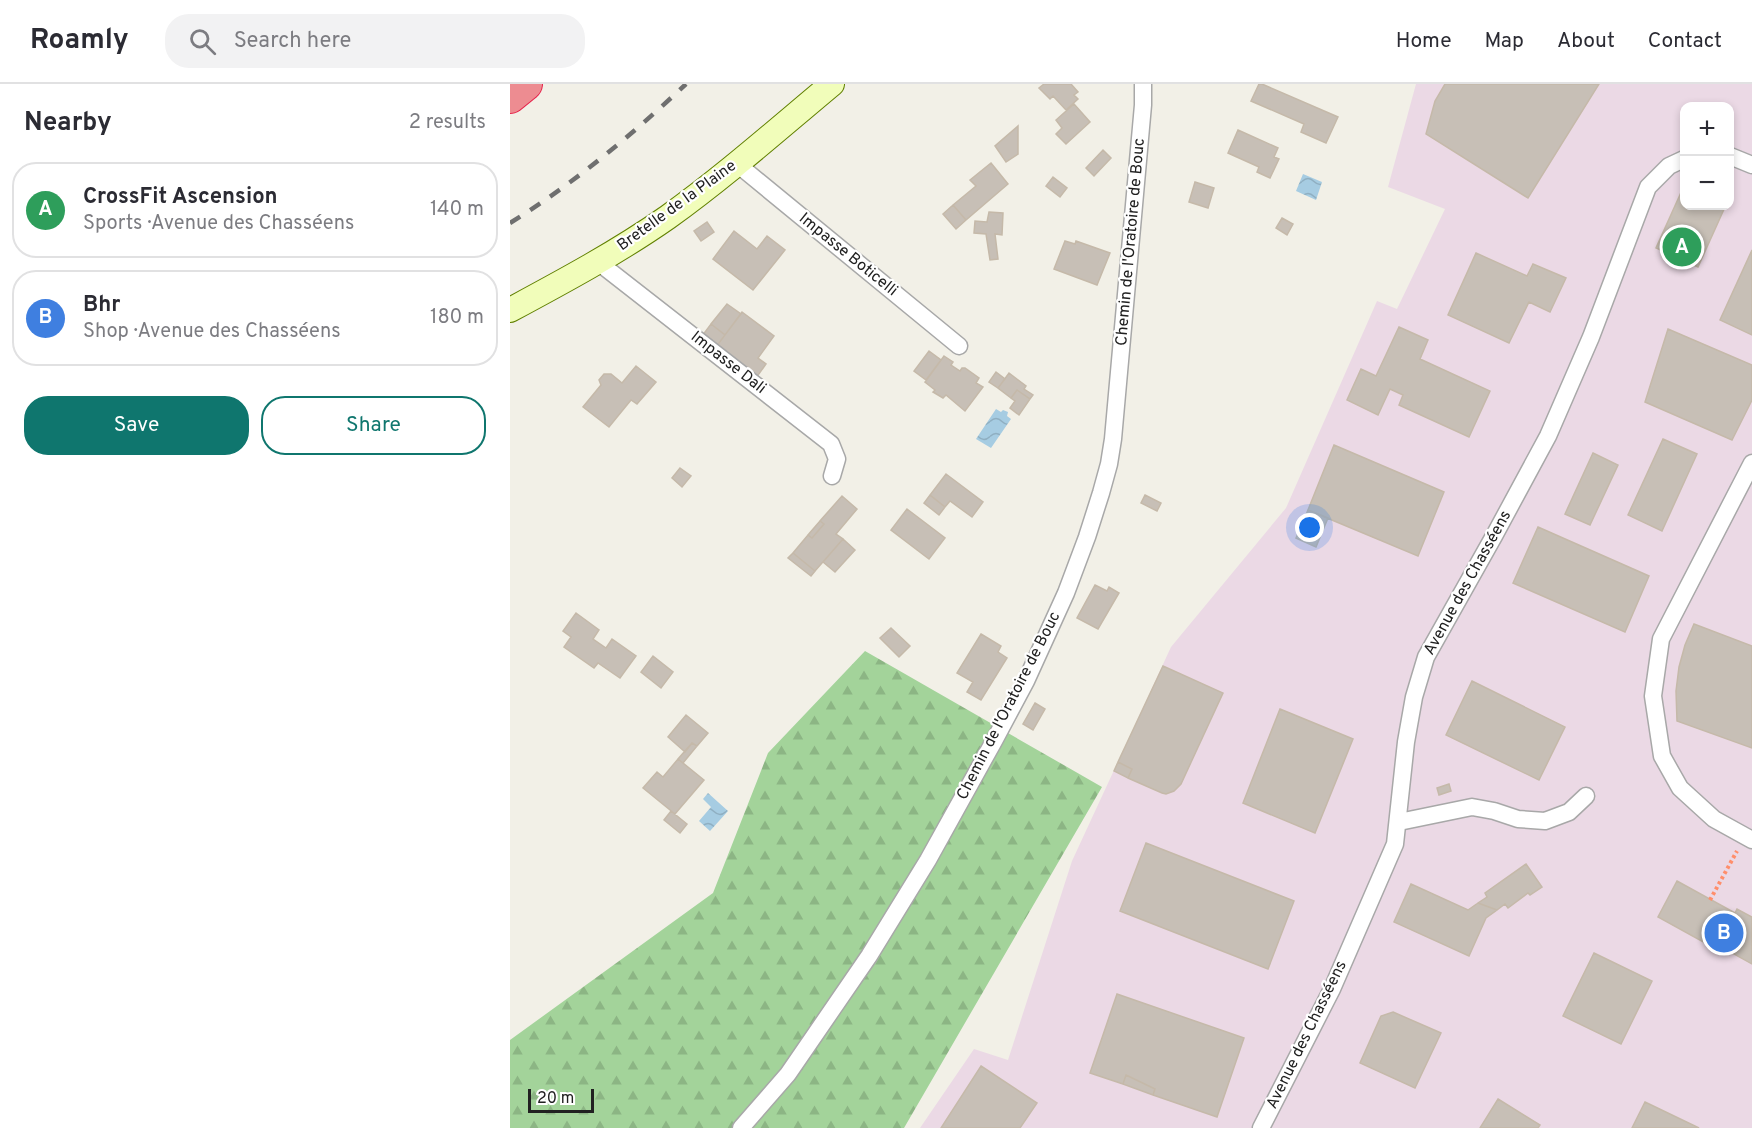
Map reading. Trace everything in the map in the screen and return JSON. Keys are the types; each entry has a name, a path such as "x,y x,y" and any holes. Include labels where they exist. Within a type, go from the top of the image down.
{"highway":[{"path":"510,98 526,84"}],"main road":[{"name":"Bretelle de la Plaine","path":"510,310 598,262 668,216 832,84"}],"street":[{"name":"Chemin de l'Oratoire de Bouc","path":"741,1128 788,1074 869,956 928,860 1026,681 1066,593 1087,537 1110,456 1143,105 1143,84"},
{"path":"1734,158 1752,165"},
{"name":"Avenue des Chasséens","path":"1261,1128 1328,998 1395,844 1413,697 1426,657 1548,436 1591,337 1648,187 1669,166 1680,161"},
{"name":"Impasse Boticelli","path":"736,163 959,346"},
{"name":"Impasse Dali","path":"598,262 831,444 837,459 832,476"},
{"path":"1748,839 1714,819 1680,788 1662,756 1653,696 1661,639 1752,463"},
{"path":"1399,822 1472,807 1518,819 1545,821 1569,812 1586,796"}],"path":[{"path":"1710,900 1748,839"}],"shaded area":[{"path":"1416,84 1752,84 1752,1128 920,1128 974,1049 1008,1060 1072,861 1171,647 1286,508 1377,301 1397,309 1445,209 1388,187"}],"green space":[{"path":"865,651 1102,787 904,1128 510,1128 510,1040 713,893 768,753"}],"water":[{"path":"1303,174 1322,182 1316,200 1296,191"},
{"path":"996,409 1008,412 1007,416 1011,419 991,448 976,439"},
{"path":"708,793 728,811 710,831 699,821 711,807 703,799"}],"building":[{"path":"1044,84 1071,84 1078,92 1074,95 1078,99 1066,110 1053,96 1050,99 1039,88"},
{"path":"1259,84 1338,117 1326,143 1301,132 1304,124 1251,101"},
{"path":"1445,84 1599,84 1528,198 1426,134 1435,101"},
{"path":"1074,104 1090,122 1066,144 1056,134 1062,128 1056,120"},
{"path":"1018,126 1018,154 1006,162 995,146"},
{"path":"1238,130 1278,148 1274,157 1279,159 1270,178 1257,172 1259,167 1228,153"},
{"path":"1103,150 1111,158 1094,176 1086,168"},
{"path":"991,163 1008,184 966,220 953,205 976,186 970,180"},
{"path":"1053,177 1067,188 1060,197 1046,186"},
{"path":"1195,182 1214,188 1208,208 1189,202"},
{"path":"1680,195 1680,210 1724,210 1698,267 1656,248"},
{"path":"953,205 966,220 956,229 943,214"},
{"path":"989,212 1003,213 1002,235 995,234 998,259 990,260 986,234 974,233 975,221 987,222"},
{"path":"1282,218 1293,224 1287,235 1276,228"},
{"path":"707,222 714,232 701,241 694,231"},
{"path":"734,231 757,249 767,236 785,250 753,290 713,259"},
{"path":"1065,241 1075,244 1076,241 1110,253 1097,285 1054,269"},
{"path":"1752,250 1752,335 1720,320"},
{"path":"1476,253 1527,276 1533,264 1566,278 1550,312 1529,302 1509,343 1448,315"},
{"path":"727,304 741,314 725,335 711,324"},
{"path":"742,312 774,336 758,358 766,364 756,378 716,347"},
{"path":"711,324 725,335 716,347 702,336"},
{"path":"1399,327 1428,340 1420,359 1490,391 1469,437 1399,405 1403,395 1390,389 1378,415 1347,400 1361,369 1376,376"},
{"path":"1668,329 1752,365 1752,400 1732,440 1645,402"},
{"path":"929,351 941,360 926,380 914,371"},
{"path":"944,356 960,371 965,368 979,378 976,383 983,387 965,411 946,395 943,398 933,392 935,390 925,382"},
{"path":"636,366 656,382 637,404 631,400 609,427 583,407 601,385 599,380 604,374 611,374 622,383"},
{"path":"996,372 1005,379 998,388 989,382"},
{"path":"1009,373 1026,386 1024,389 1033,395 1030,399 1017,390 1011,398 998,388"},
{"path":"1017,390 1030,399 1019,415 1010,408 1015,401 1011,398"},
{"path":"1663,439 1697,454 1662,531 1628,515"},
{"path":"1334,445 1444,492 1418,556 1308,510"},
{"path":"1593,453 1618,465 1590,525 1565,514"},
{"path":"680,468 691,476 682,487 672,478"},
{"path":"946,474 983,502 972,517 950,501 945,507 930,495"},
{"path":"930,495 945,507 939,515 924,503"},
{"path":"1145,495 1161,503 1157,511 1141,503"},
{"path":"842,496 857,509 836,534 843,539 815,571 793,553 808,535 812,538 824,524 820,521"},
{"path":"907,509 945,538 929,559 891,530"},
{"path":"1308,510 1328,518 1316,547 1296,538"},
{"path":"820,521 824,524 812,538 808,535"},
{"path":"1538,527 1649,576 1625,632 1513,583"},
{"path":"843,539 855,550 835,572 823,562"},
{"path":"793,553 815,571 811,576 788,558"},
{"path":"1095,585 1107,591 1109,587 1119,593 1098,629 1077,618"},
{"path":"576,613 599,630 593,639 606,648 612,639 636,656 620,678 598,663 594,668 564,647 571,637 563,631"},
{"path":"1694,624 1752,646 1752,748 1677,721 1676,691 1679,667"},
{"path":"891,628 910,646 899,657 880,638"},
{"path":"981,634 1001,646 998,652 1007,658 981,700 967,692 973,682 957,673"},
{"path":"653,656 673,672 661,688 641,672"},
{"path":"1163,666 1223,693 1181,784 1174,791 1166,794 1128,778 1132,769 1118,762"},
{"path":"1472,681 1565,727 1539,780 1446,735"},
{"path":"1035,703 1045,709 1033,730 1023,724"},
{"path":"1280,709 1353,739 1315,833 1243,803"},
{"path":"686,715 708,733 697,746 692,743 685,752 668,737"},
{"path":"692,743 697,746 683,763 678,759"},
{"path":"678,759 704,780 675,814 643,788 657,772 663,777"},
{"path":"1118,762 1132,769 1128,778 1114,771"},
{"path":"1449,784 1451,791 1439,795 1437,788"},
{"path":"671,811 687,824 680,833 664,820"},
{"path":"1146,843 1294,901 1268,969 1120,911"},
{"path":"1526,864 1542,887 1530,895 1528,893 1508,908 1505,904 1497,910 1478,903 1487,897 1485,893"},
{"path":"1677,881 1735,913 1737,909 1752,917 1752,964 1718,945 1716,949 1658,917"},
{"path":"1411,884 1468,910 1478,903 1497,910 1486,918 1469,956 1394,922"},
{"path":"1594,953 1652,981 1621,1044 1563,1016"},
{"path":"1117,994 1244,1038 1217,1117 1153,1095 1155,1089 1126,1075 1123,1084 1090,1073"},
{"path":"1393,1012 1441,1033 1415,1088 1360,1063 1381,1016"},
{"path":"981,1066 1037,1103 1020,1128 941,1128"},
{"path":"1126,1075 1155,1089 1153,1095 1123,1084"},
{"path":"1498,1099 1540,1125 1538,1128 1480,1128"},
{"path":"1645,1102 1699,1128 1632,1128"}],"railway":[{"path":"510,223 601,158 686,84"}],"place":[{"name":"CrossFit Ascension","path":"1682,247"},
{"name":"Bhr","path":"1724,933"}]}
